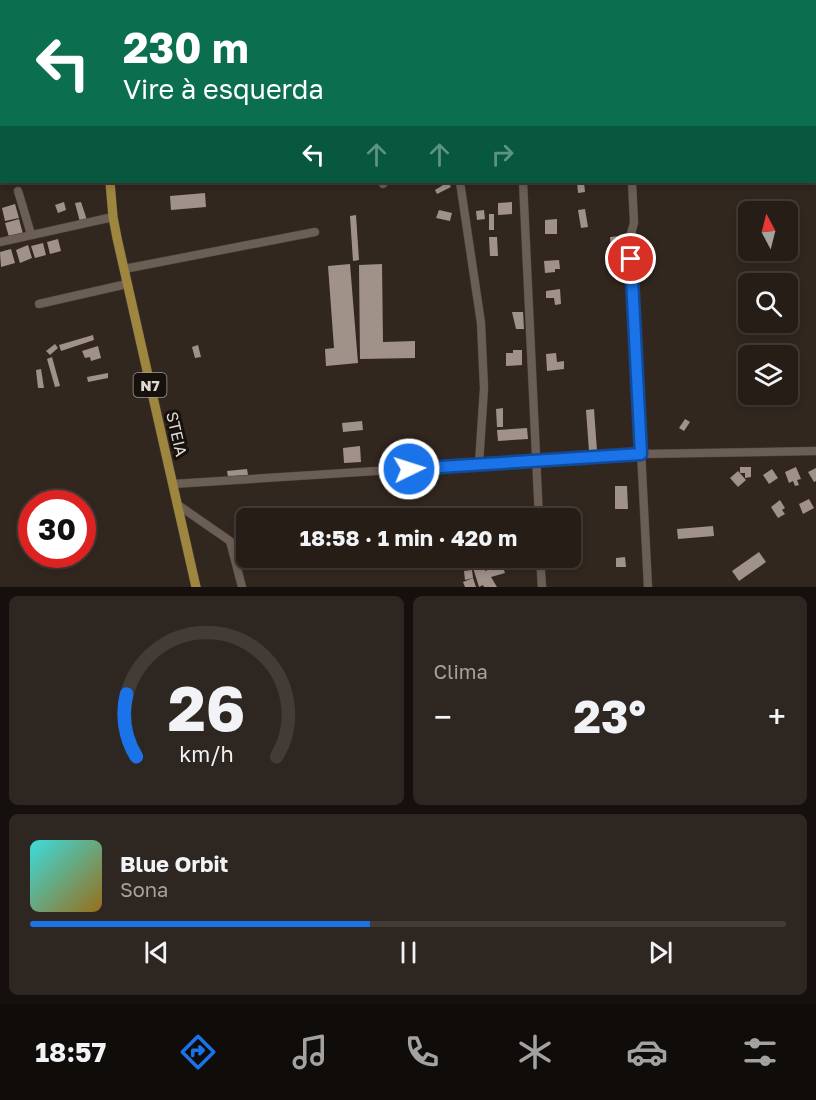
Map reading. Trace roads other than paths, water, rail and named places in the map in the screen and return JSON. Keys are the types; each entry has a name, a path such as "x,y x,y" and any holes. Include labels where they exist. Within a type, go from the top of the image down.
{"main road":[{"name":"STEIA","path":"110,183 113,217 196,587"}],"street":[{"path":"460,183 481,323 484,388 479,464"},
{"path":"523,183 538,508"},
{"path":"632,183 633,223 630,237 648,587"},
{"path":"18,191 31,234"},
{"path":"0,242 113,217"},
{"path":"124,268 315,232"},
{"path":"39,304 128,284"},
{"path":"173,484 641,454 816,452"},
{"path":"178,505 230,540 242,587"},
{"path":"541,568 542,587"}]}
